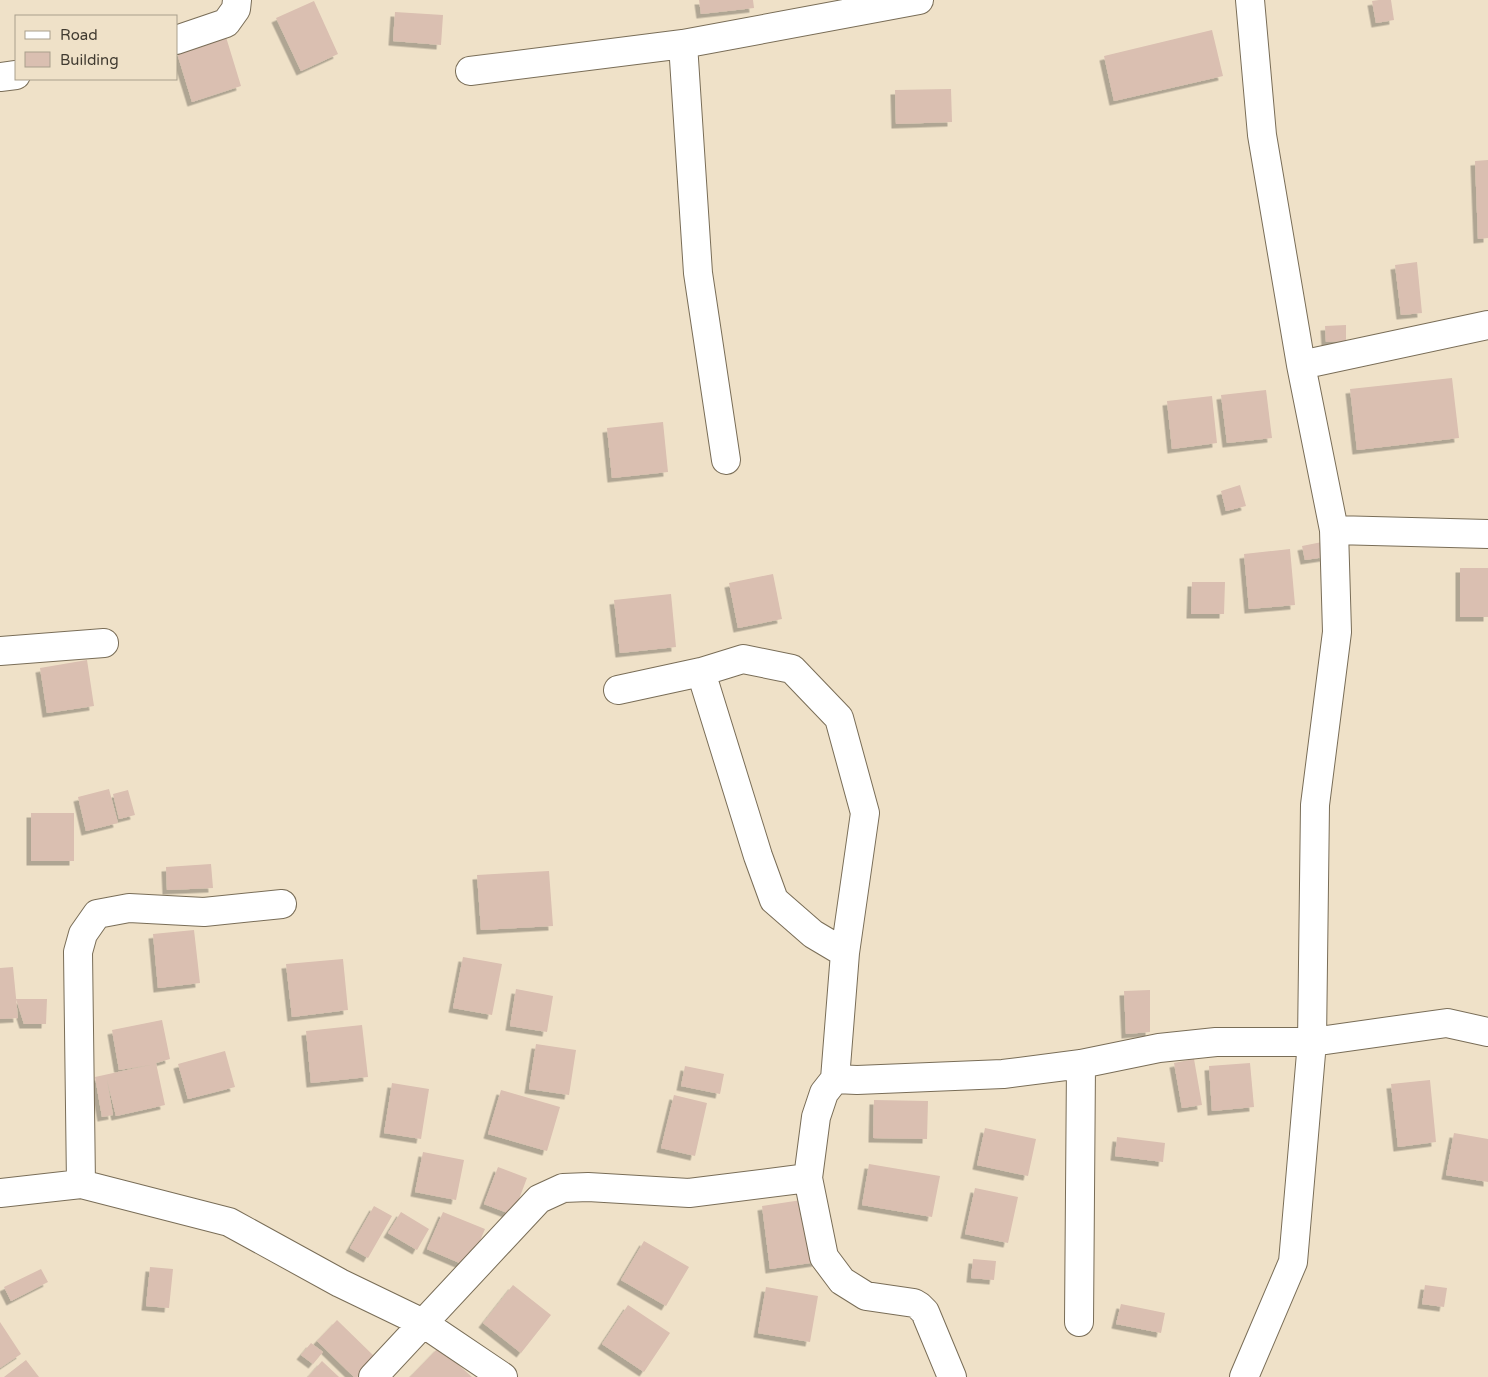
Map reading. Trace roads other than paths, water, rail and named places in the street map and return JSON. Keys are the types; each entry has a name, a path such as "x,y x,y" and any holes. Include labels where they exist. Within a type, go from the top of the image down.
{"street":[{"path":"178,39 226,22 236,9 237,0"},
{"path":"470,71 683,44 919,0"},
{"path":"1244,1377 1293,1262 1312,1042 1315,805 1337,632 1334,530 1301,365 1262,136 1250,0"},
{"path":"683,44 698,273 726,460"},
{"path":"0,77 15,75"},
{"path":"1301,365 1488,325"},
{"path":"1334,530 1488,534"},
{"path":"0,651 104,643"},
{"path":"618,690 701,672 743,659 792,669 839,718 865,813 845,953 835,1079 824,1093 816,1117 808,1178 824,1257 842,1282 866,1296 914,1303 920,1306 932,1327 952,1377"},
{"path":"701,672 758,856 774,900 813,934 845,953"},
{"path":"80,1184 78,952 83,934 97,914 129,908 204,912 282,904"},
{"path":"835,1079 857,1080 1003,1074 1081,1064 1159,1048 1216,1042 1312,1042 1447,1023 1488,1032"},
{"path":"1079,1322 1081,1064"},
{"path":"373,1377 539,1199 563,1188 588,1187 689,1193 808,1178"},
{"path":"0,1193 80,1184 229,1222 340,1283 423,1322 503,1377"}]}
